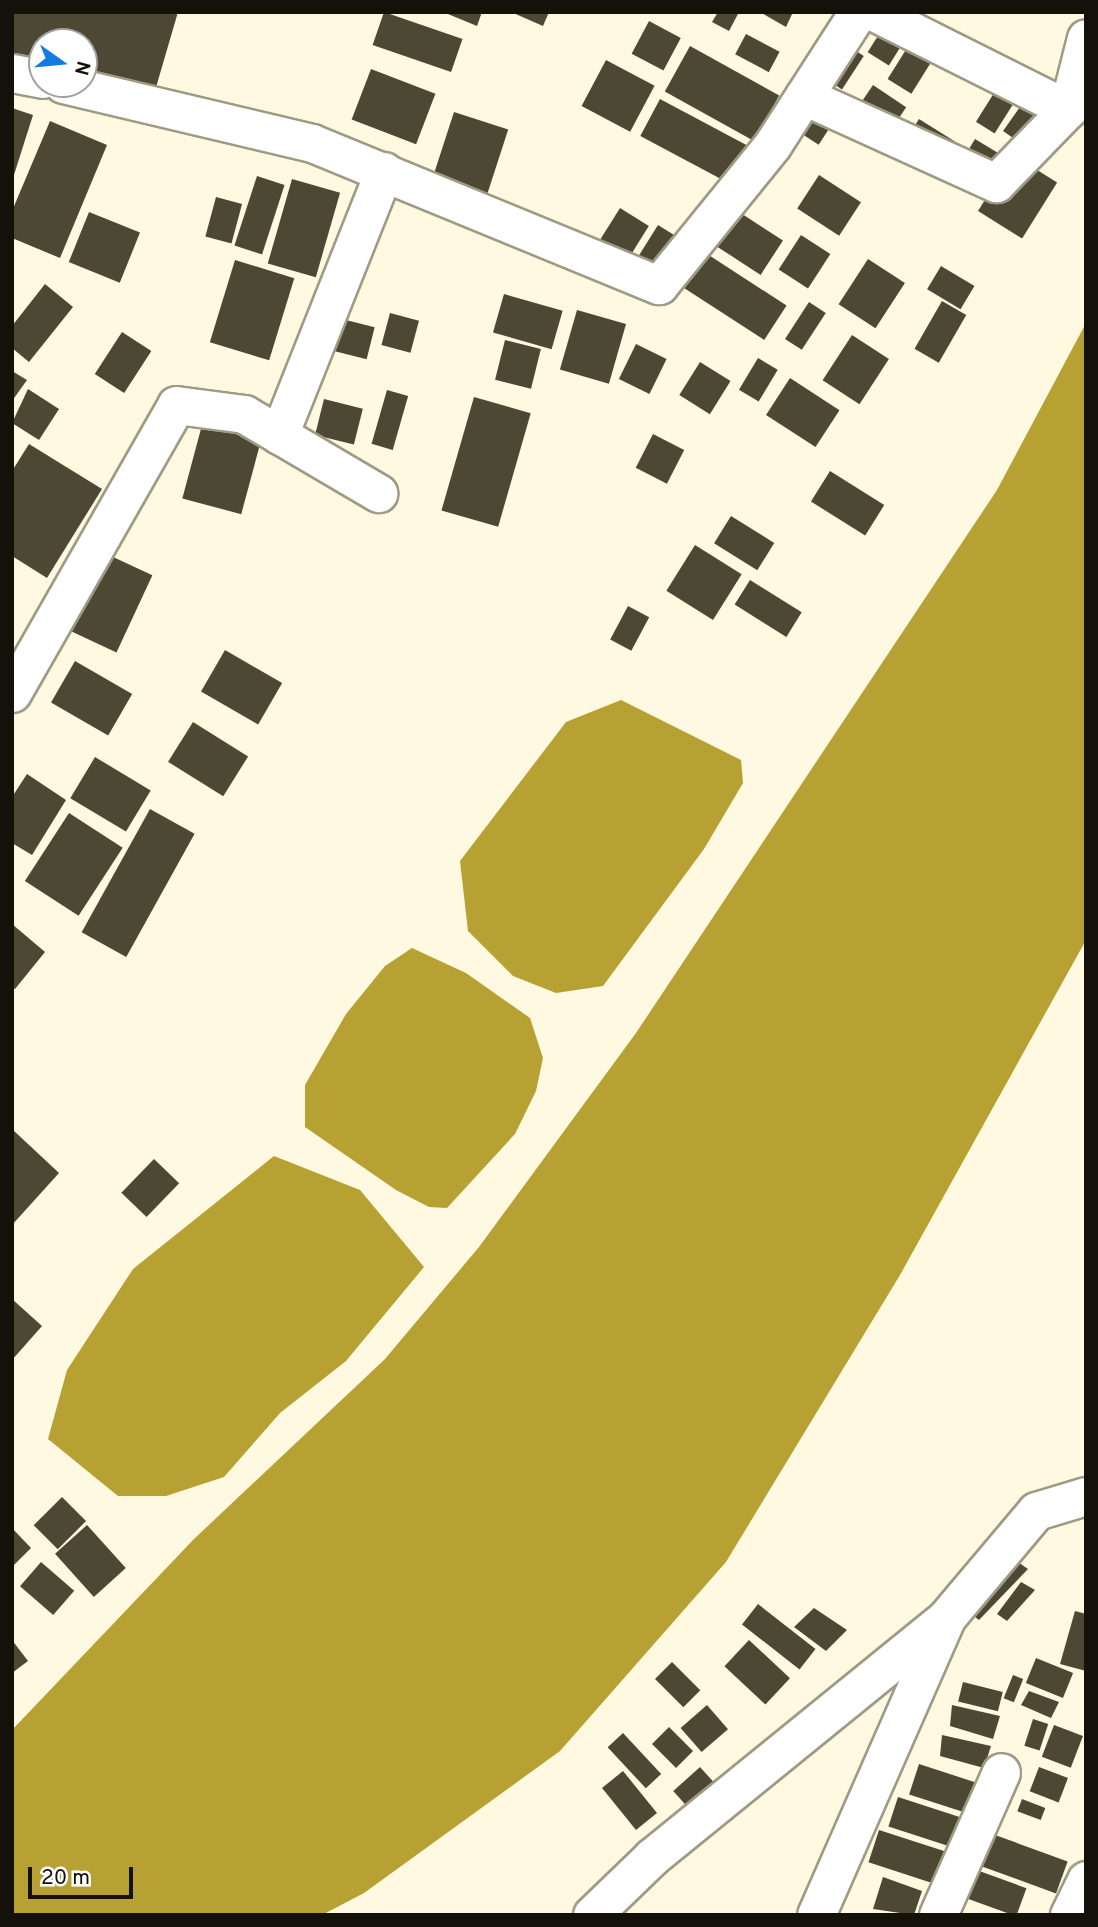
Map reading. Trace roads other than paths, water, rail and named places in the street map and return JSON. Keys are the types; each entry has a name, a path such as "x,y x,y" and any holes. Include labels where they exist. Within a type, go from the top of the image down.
{"street":[{"path":"98,92 312,143 659,285 804,96 858,12"},
{"path":"874,12 1068,110"},
{"path":"804,96 996,183 1068,110 1086,38"},
{"path":"279,435 384,171"},
{"path":"12,694 176,405 244,414 378,493"},
{"path":"592,1915 652,1857 946,1618 1036,1511 1085,1494"},
{"path":"816,1915 946,1618"},
{"path":"938,1915 1001,1772"},
{"path":"1069,1915 1086,1880"}]}
